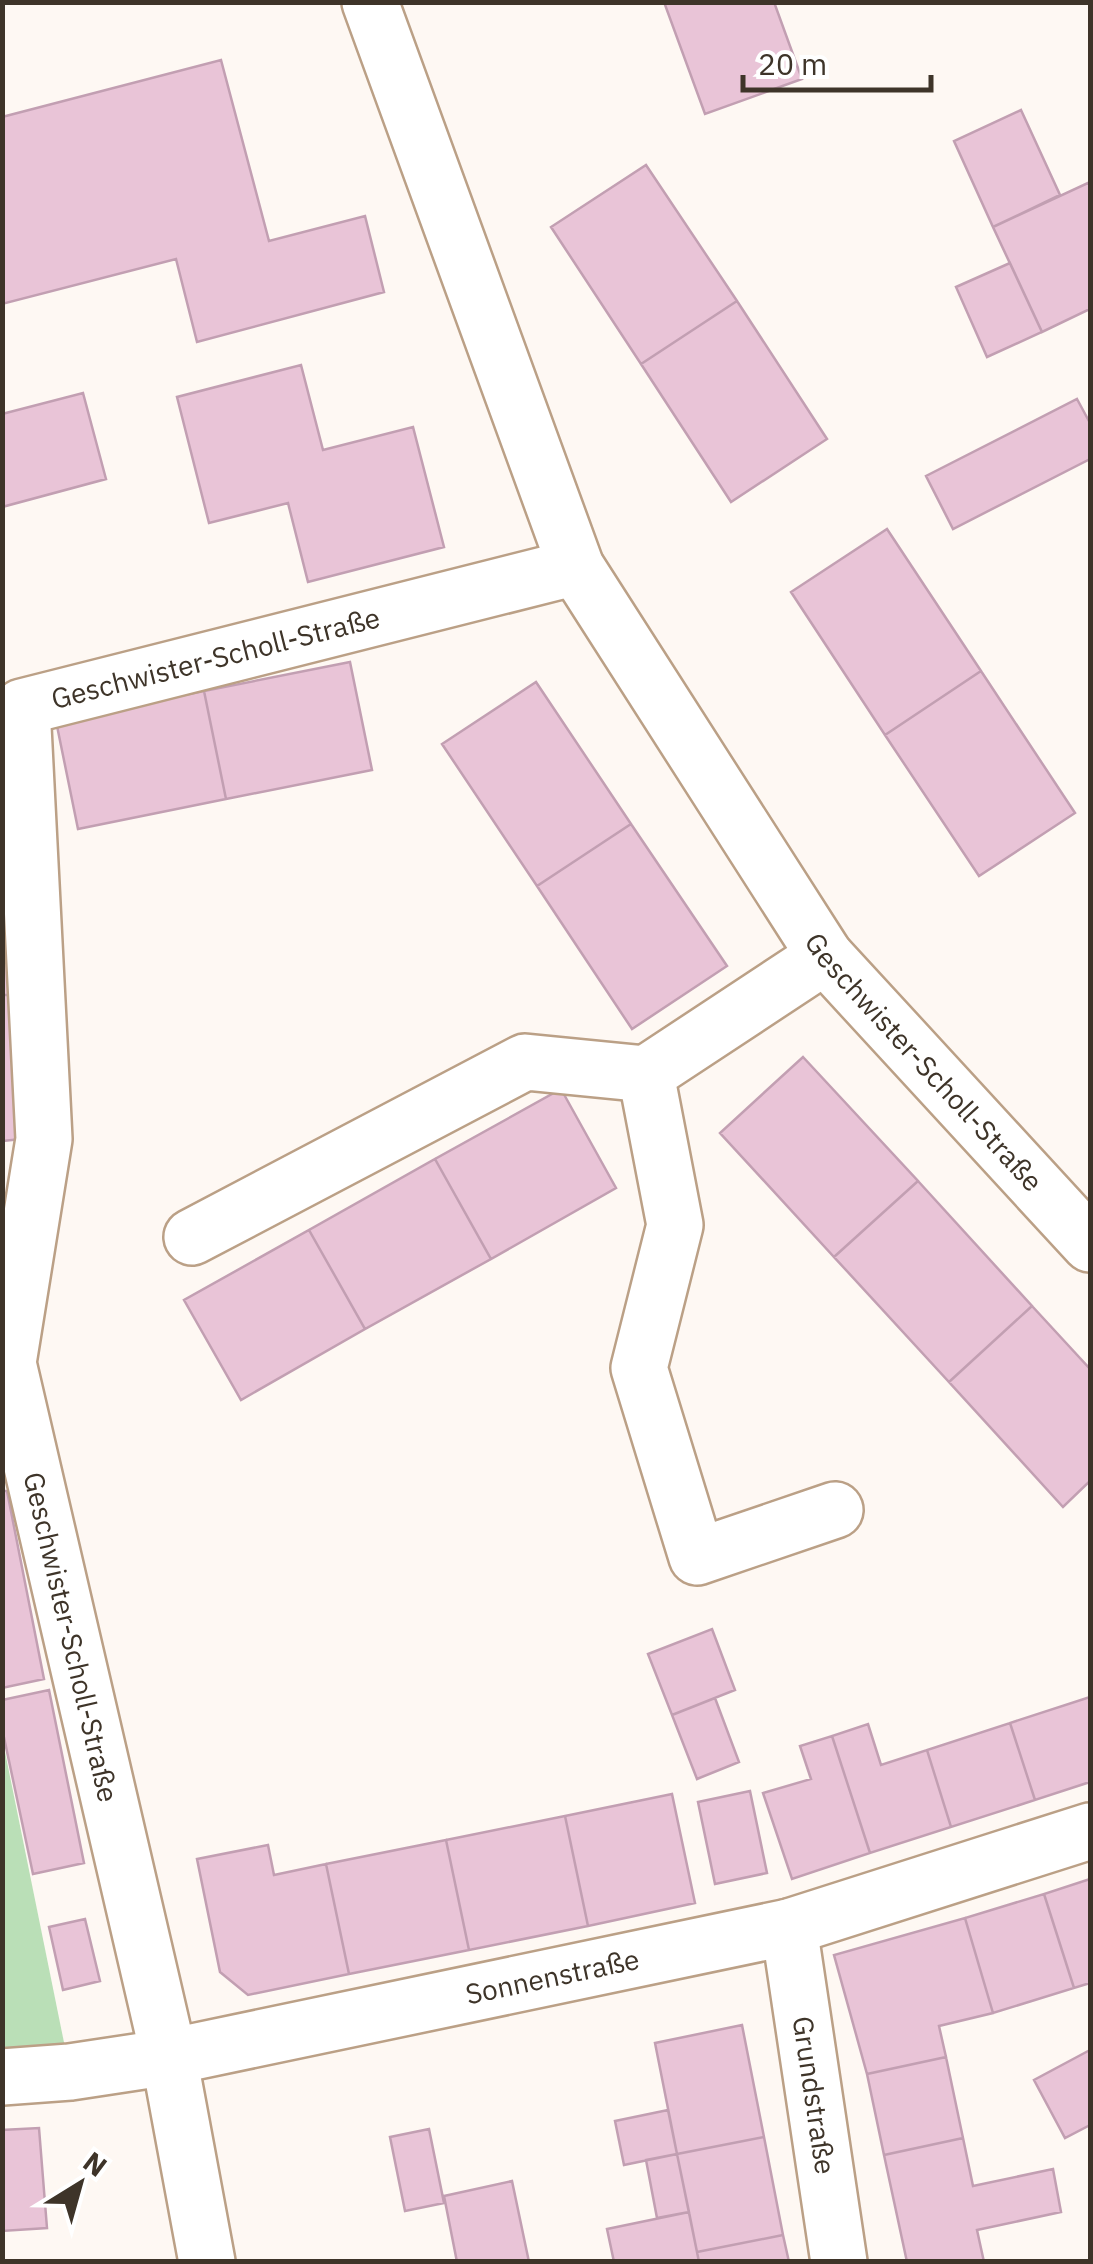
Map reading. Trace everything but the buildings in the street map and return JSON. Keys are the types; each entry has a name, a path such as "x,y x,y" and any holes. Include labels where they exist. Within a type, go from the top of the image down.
{"street":[{"name":"Geschwister-Scholl-Straße","path":"370,2 576,567 825,956 1090,1244"},
{"name":"Geschwister-Scholl-Straße","path":"169,2058 8,1364 44,1139 22,707 576,567"},
{"path":"192,1238 525,1062 646,1074 825,956"},
{"path":"646,1074 675,1225 638,1368 697,1557 835,1510"},
{"name":"Sonnenstraße","path":"2,2076 70,2072 169,2058 790,1927 1090,1831"},
{"name":"Grundstraße","path":"790,1927 839,2262"},
{"path":"169,2058 207,2262"}],"green space":[{"path":"3,1742 70,2072 3,2077"}]}
